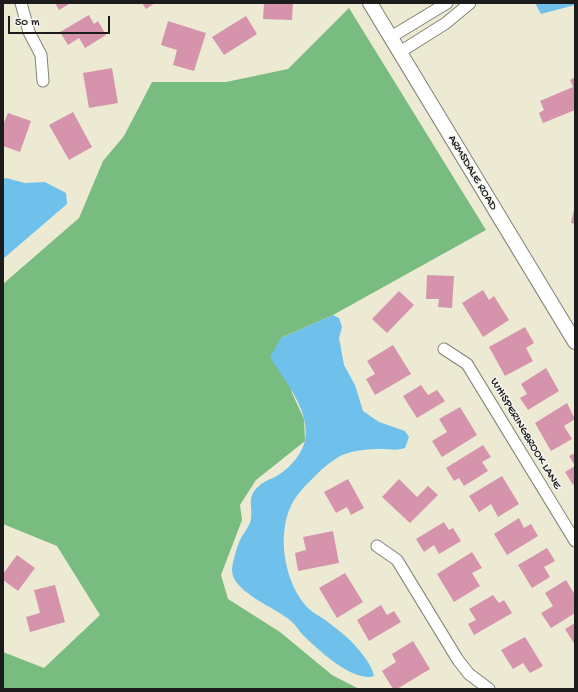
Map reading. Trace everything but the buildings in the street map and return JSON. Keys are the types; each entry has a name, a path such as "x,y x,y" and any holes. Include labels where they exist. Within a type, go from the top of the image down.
{"street":[{"path":"21,3 29,32 41,55 43,81"},
{"name":"ARMSDALE ROAD","path":"370,3 575,342"},
{"path":"391,37 448,3"},
{"path":"400,52 446,24 470,3"},
{"name":"WHISPERINGBROOK LANE","path":"444,349 467,364 575,541"},
{"path":"377,546 397,560 458,660 469,674 489,689"}],"green space":[{"path":"349,8 486,230 333,315 281,338 292,393 304,419 305,441 256,480 240,505 242,520 221,575 228,599 280,632 332,675 359,689 3,689 3,652 44,668 100,615 57,546 3,524 3,284 79,218 103,161 124,136 152,82 226,82 288,69"}],"water":[{"path":"535,3 575,3 575,5 541,14"},
{"path":"6,178 25,183 45,182 66,193 67,204 3,259 3,179"},
{"path":"333,315 339,318 342,327 339,338 344,365 355,385 363,411 379,422 405,431 409,437 405,448 396,450 367,450 345,454 324,467 297,495 292,504 286,520 284,546 289,574 300,598 310,610 336,628 355,645 368,662 374,676 365,677 335,663 308,640 293,623 247,593 239,586 234,578 232,570 238,544 250,522 251,498 255,490 261,484 280,474 289,466 297,457 305,441 306,430 300,407 289,386 270,357 281,338"}]}
